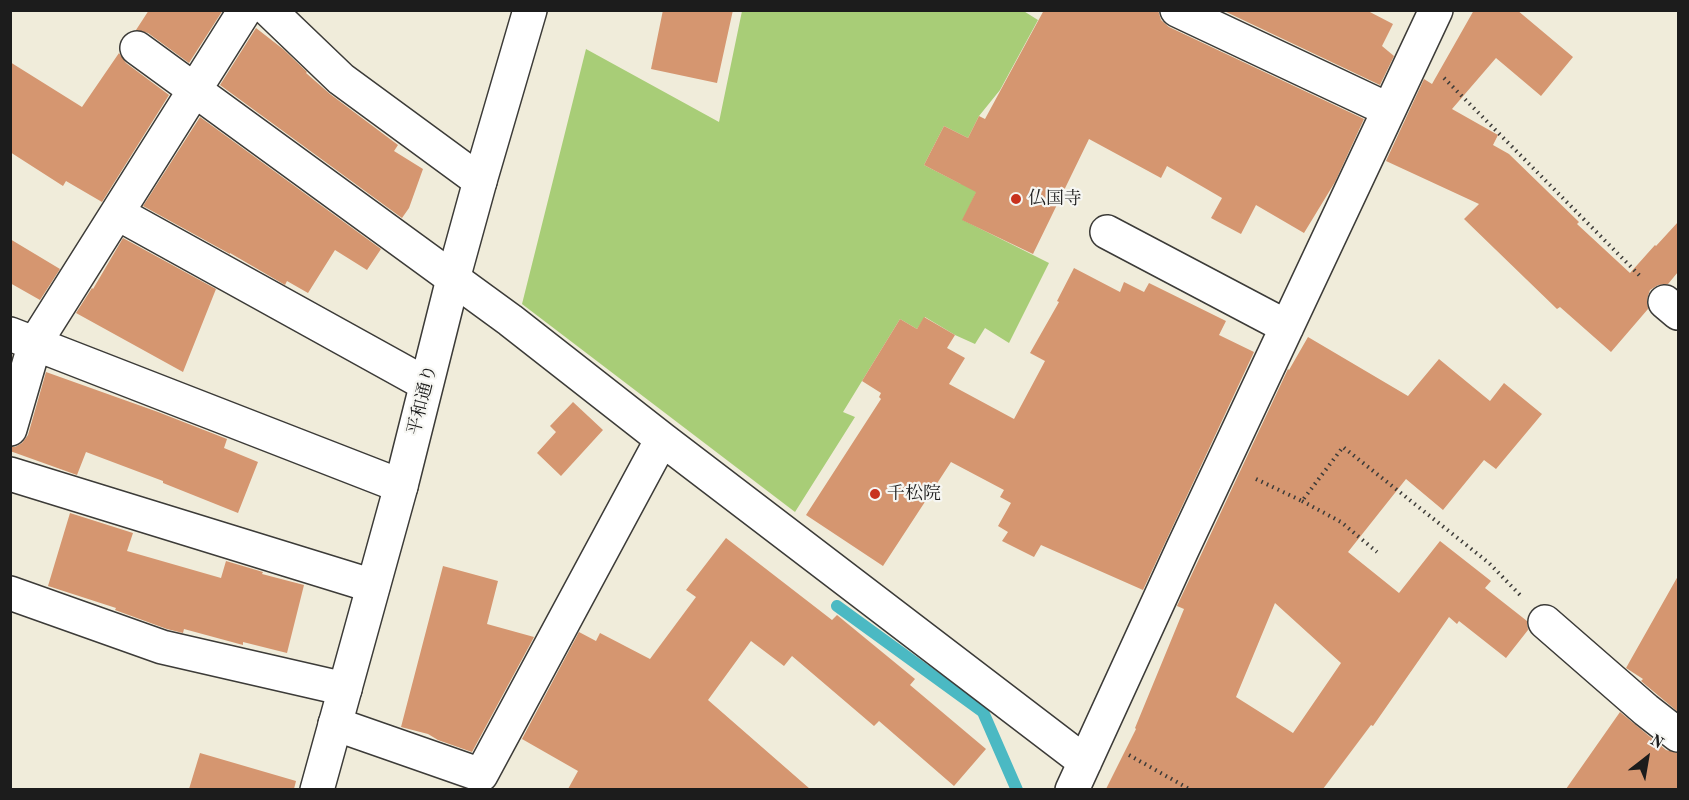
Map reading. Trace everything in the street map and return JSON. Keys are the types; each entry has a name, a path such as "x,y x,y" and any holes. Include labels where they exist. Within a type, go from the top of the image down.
{"main road":[{"path":"10,429 23,338 117,213 245,10"},
{"path":"269,10 340,79 480,181"},
{"name":"平和通り","path":"317,789 401,486 453,279 530,10"},
{"path":"1177,10 1389,110"},
{"path":"137,48 510,320 1084,763 1436,10"},
{"path":"117,213 426,384"},
{"path":"1107,232 1287,327"},
{"path":"23,338 401,486"},
{"path":"335,724 481,775 662,439"},
{"path":"10,474 373,586"},
{"path":"10,594 162,647 345,689"},
{"path":"1545,622 1678,735"}],"path":[{"path":"1417,51 1672,307"},
{"path":"1302,501 1343,447 1489,563 1545,622"},
{"path":"1223,462 1341,522 1377,552"},
{"path":"1084,763 1191,789"}],"green space":[{"path":"1022,10 1038,20 1000,90 979,116 968,138 944,126 924,165 961,184 983,178 963,220 1049,263 1009,343 985,328 975,344 925,317 917,329 900,319 843,412 855,417 795,512 522,304 586,49 719,122 742,11"}],"building":[{"path":"149,10 223,10 189,63 148,33 136,30"},
{"path":"663,10 733,10 717,83 651,69"},
{"path":"1044,10 1158,10 1161,20 1169,27 1364,119 1335,182 1304,233 1256,205 1241,234 1211,218 1222,198 1167,166 1161,178 1089,139 1033,254 962,220 976,192 924,165 944,126 968,138 979,116 985,119"},
{"path":"1222,10 1366,10 1393,24 1382,46 1394,56 1380,85"},
{"path":"1474,10 1517,10 1573,57 1541,96 1496,58 1452,109 1498,135 1493,145 1509,154 1579,222 1577,224 1630,273 1678,222 1678,272 1668,284 1658,285 1650,290 1647,299 1648,309 1611,352 1560,307 1557,309 1464,219 1479,204 1386,161 1424,79 1432,84"},
{"path":"256,28 283,49 330,94 398,145 394,151 423,169 409,208 402,218 220,85"},
{"path":"119,53 126,63 169,95 102,202 66,181 63,186 10,152 10,62 82,107"},
{"path":"200,117 381,249 367,270 335,250 308,293 287,281 285,285 143,206"},
{"path":"123,238 216,289 183,372 76,313"},
{"path":"10,239 60,269 40,300 10,283"},
{"path":"1074,268 1120,292 1124,282 1144,292 1149,283 1226,321 1219,335 1254,352 1143,590 1041,545 1034,557 1002,541 1008,532 998,526 1011,503 1000,497 1004,490 951,462 883,566 806,515 881,399 879,397 881,393 862,381 900,319 917,329 924,317 955,335 947,348 965,358 949,384 1014,419 1045,361 1030,353 1059,302 1057,301"},
{"path":"1308,337 1408,396 1439,359 1490,401 1504,383 1542,414 1496,469 1484,460 1443,510 1406,479 1348,552 1399,593 1440,541 1491,581 1485,588 1527,621 1528,630 1506,658 1459,621 1457,624 1449,617 1373,726 1371,725 1323,789 1106,789 1136,729 1184,609 1177,606 1289,370","holes":["1275,603 1341,663 1293,733 1236,697"]},
{"path":"46,372 227,439 224,448 258,462 238,513 86,452 77,475 10,451 10,447 22,443 28,435"},
{"path":"573,402 603,430 561,476 537,453 556,432 550,426"},
{"path":"70,513 133,533 127,551 221,578 226,561 263,572 262,574 304,585 287,653 243,642 243,645 184,629 183,633 167,629 115,610 116,608 48,586"},
{"path":"726,538 832,620 837,615 915,679 910,685 986,749 954,786 879,721 874,726 792,656 784,666 751,641 708,700 810,789 568,789 578,771 522,739 579,632 596,641 600,633 650,659 696,597 686,590"},
{"path":"443,566 498,581 487,624 534,637 472,752 428,734 401,727"},
{"path":"1678,576 1678,712 1641,681 1643,679 1626,668"},
{"path":"1620,712 1666,750 1678,753 1678,789 1566,789"},
{"path":"200,753 296,781 294,789 189,789"}],"waterway":[{"path":"837,606 983,712 1017,790"}],"place":[{"name":"仏国寺","path":"1016,199"},
{"name":"千松院","path":"875,494"}]}
